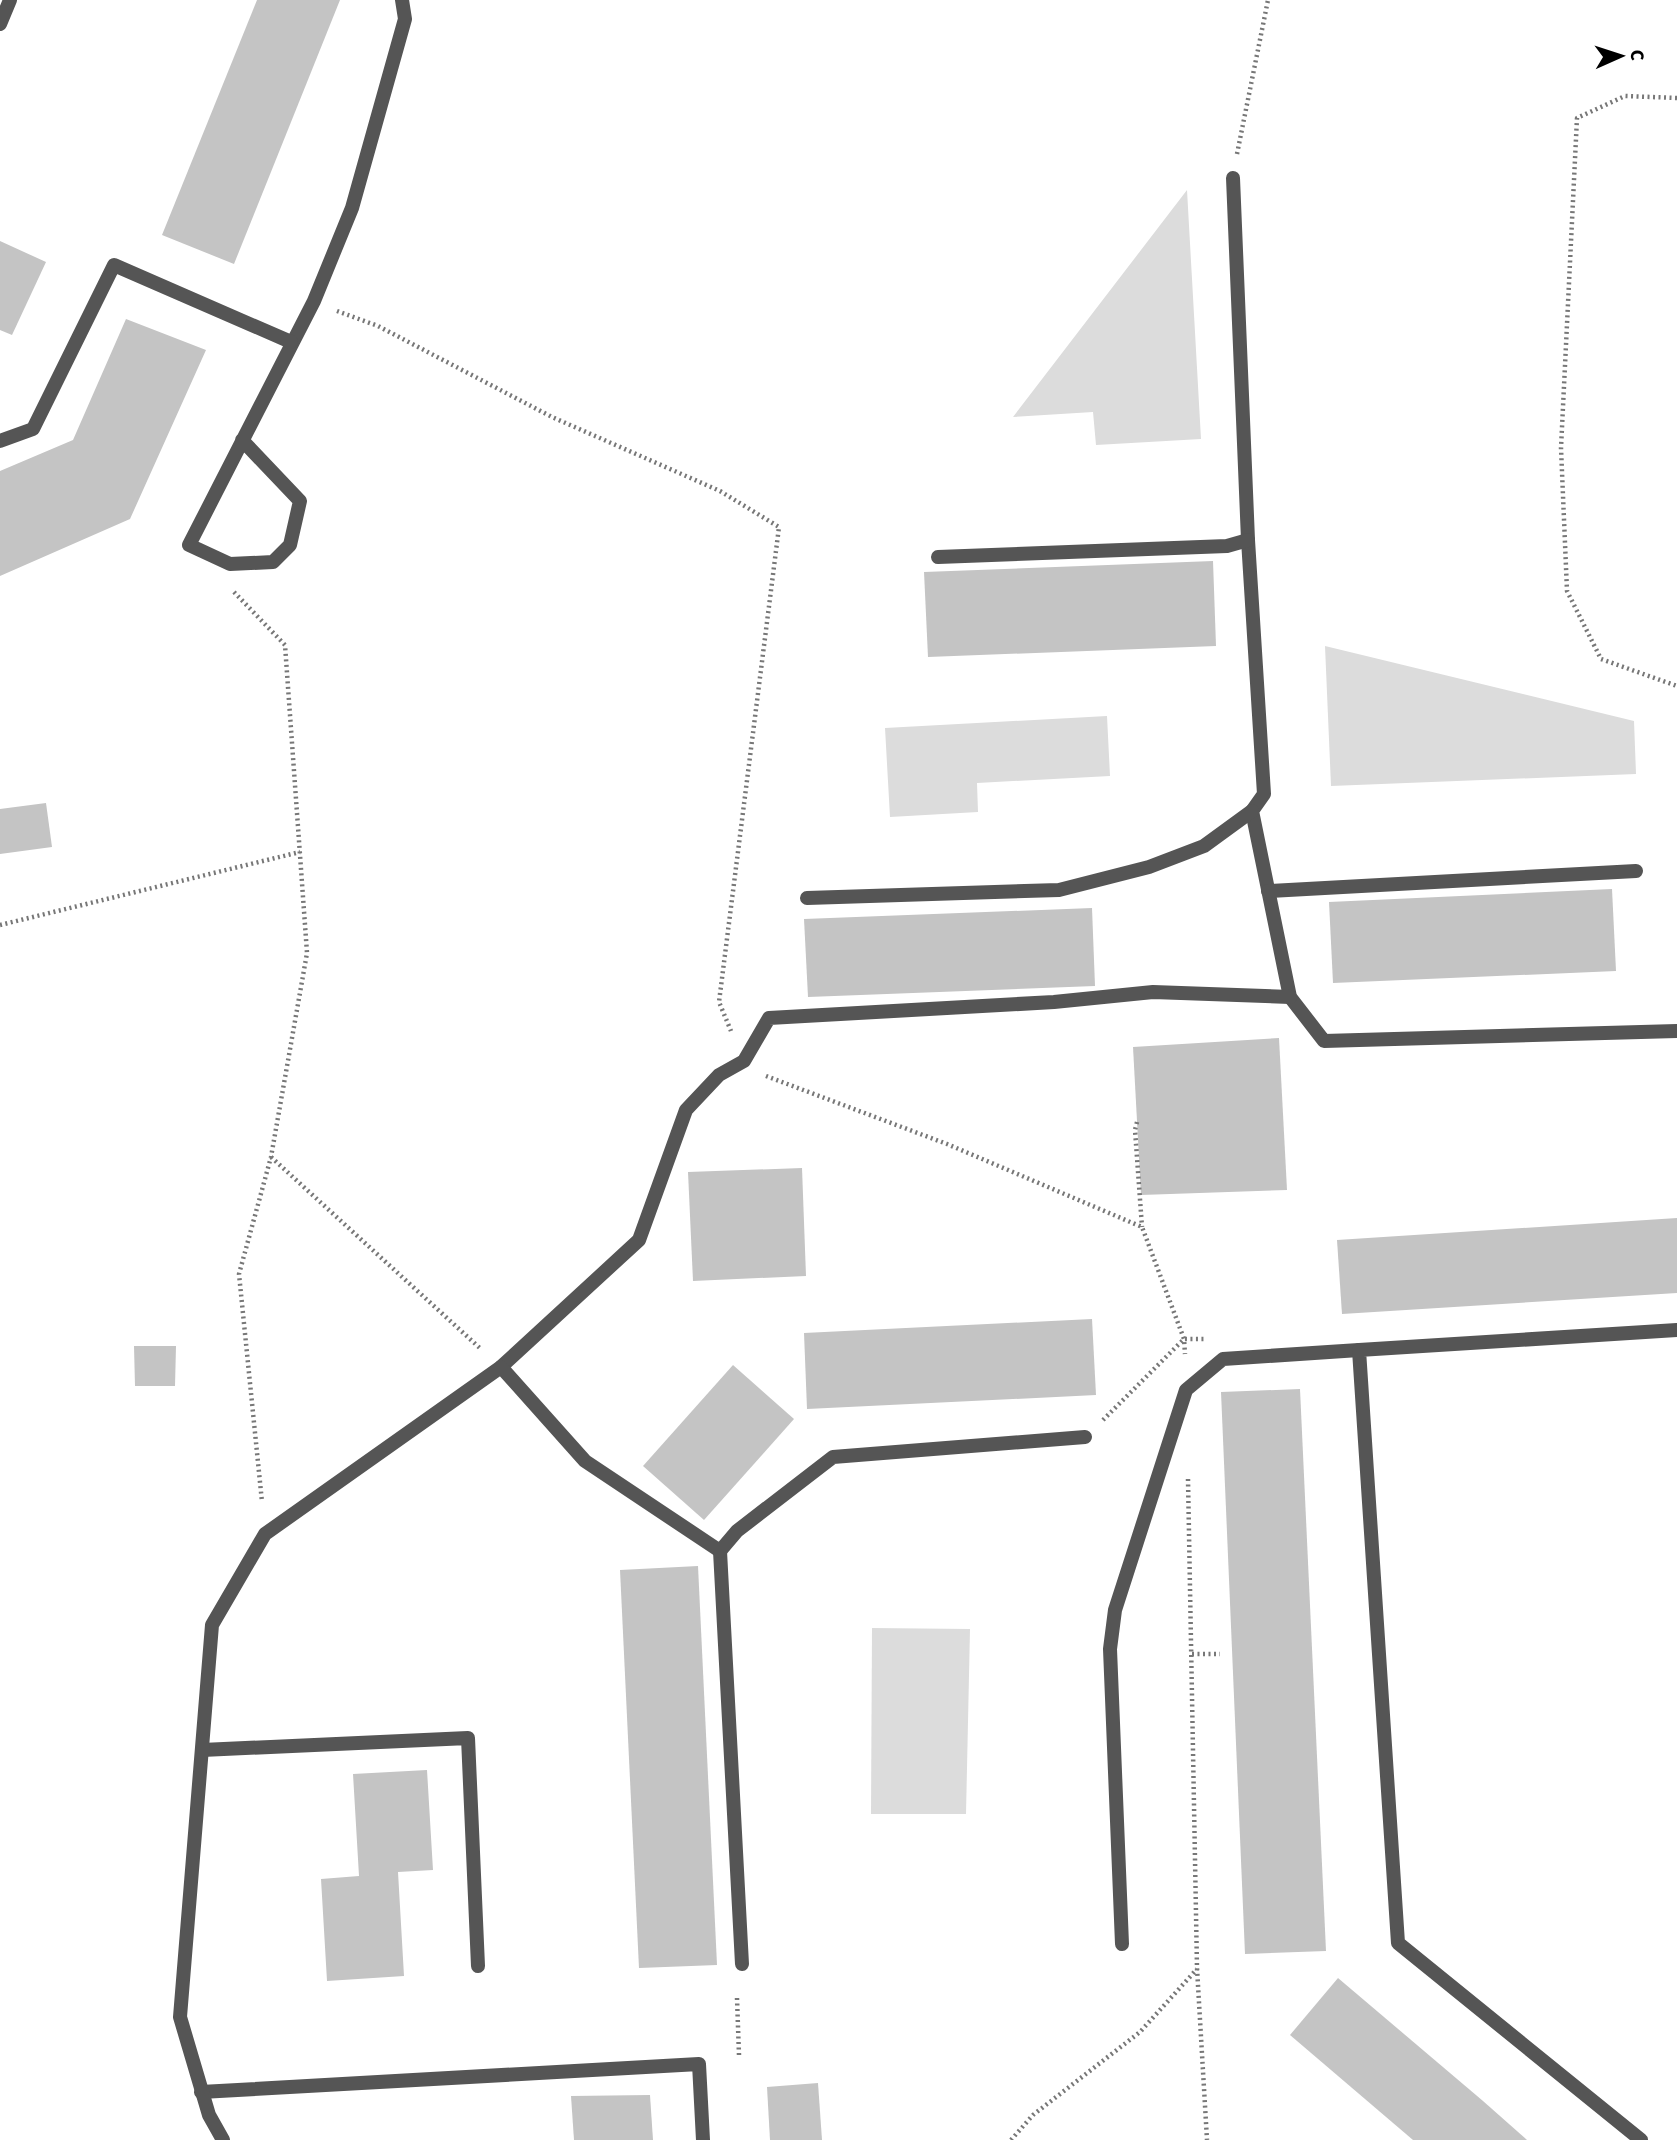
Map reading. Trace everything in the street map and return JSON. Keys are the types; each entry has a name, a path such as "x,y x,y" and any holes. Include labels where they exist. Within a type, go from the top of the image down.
{"lane":[{"path":"0,24 10,0"},
{"path":"242,440 300,501 290,545 273,562 230,564 189,545 242,440 292,342 314,301 356,195 405,19 402,0"},
{"path":"807,898 1059,890 1149,867 1204,846 1252,811 1264,794 1248,540 1233,177"},
{"path":"0,441 33,429 114,265 292,342"},
{"path":"937,557 1227,546 1248,540"},
{"path":"1252,811 1290,997 1324,1041 1677,1031"},
{"path":"1268,891 1636,871"},
{"path":"223,2140 201,2092 180,2017 212,1625 265,1534 501,1367 639,1240 686,1110 719,1075 744,1061 769,1018 1054,1002 1153,992 1290,997"},
{"path":"1122,1944 1110,1649 1115,1610 1185,1390 1223,1359 1677,1330"},
{"path":"1359,1350 1398,1944 1641,2140"},
{"path":"501,1367 586,1461 720,1551"},
{"path":"742,1964 720,1551 737,1531 833,1457 1084,1437"},
{"path":"202,1751 468,1738 478,1966"},
{"path":"201,2092 699,2064 703,2140"}],"path":[{"path":"1233,177 1268,0"},
{"path":"1677,98 1625,96 1577,118 1561,448 1567,591 1601,659 1677,687"},
{"path":"314,301 378,326 552,417 720,491 779,527 719,1002 747,1069 947,1144 1142,1227"},
{"path":"228,585 285,645 307,953 271,1157 240,1274 265,1534"},
{"path":"0,925 300,852"},
{"path":"1137,1122 1135,1130 1142,1227 1184,1339 1185,1390"},
{"path":"271,1157 501,1367"},
{"path":"1188,1473 1197,1968 1207,2140"},
{"path":"1192,1654 1220,1654"},
{"path":"1011,2140 1033,2115 1140,2032 1197,1968"},
{"path":"737,1998 738,2054"}],"shaded area":[{"path":"1187,190 1201,439 1096,445 1093,412 1013,417"},
{"path":"1325,646 1634,721 1636,774 1331,786"},
{"path":"1107,716 1110,776 977,783 978,812 890,817 885,728"},
{"path":"872,1628 970,1629 966,1814 871,1814"}],"building":[{"path":"257,0 340,0 234,264 162,235"},
{"path":"0,241 46,262 12,335 0,330"},
{"path":"126,319 206,350 130,519 0,576 0,471 73,440"},
{"path":"1213,561 1216,646 928,657 924,572"},
{"path":"46,803 52,847 0,854 0,809"},
{"path":"1612,889 1616,971 1333,983 1329,902"},
{"path":"1092,908 1095,986 808,997 804,919"},
{"path":"1279,1038 1287,1190 1141,1195 1133,1047"},
{"path":"802,1168 806,1276 693,1281 688,1172"},
{"path":"1677,1218 1677,1293 1342,1314 1337,1240"},
{"path":"1092,1319 1096,1395 807,1409 804,1333"},
{"path":"134,1346 176,1346 175,1386 135,1386"},
{"path":"733,1365 794,1419 704,1520 643,1466"},
{"path":"1300,1389 1326,1951 1245,1954 1221,1392"},
{"path":"698,1566 717,1965 639,1968 620,1570"},
{"path":"427,1770 433,1870 398,1872 404,1976 327,1981 321,1879 359,1876 353,1774"},
{"path":"1338,1978 1527,2140 1413,2140 1290,2035"},
{"path":"818,2083 822,2140 770,2140 767,2087"},
{"path":"650,2095 653,2140 574,2140 571,2096"}]}
